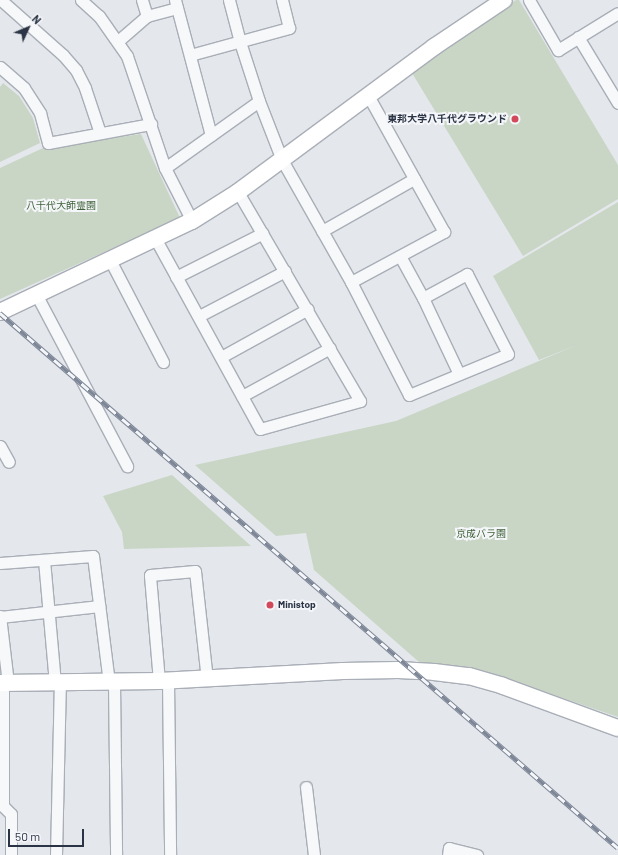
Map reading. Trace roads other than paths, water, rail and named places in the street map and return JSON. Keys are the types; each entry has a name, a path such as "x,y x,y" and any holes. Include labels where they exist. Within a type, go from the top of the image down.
{"street":[{"path":"1,0 63,55 76,70 85,88 100,133"},
{"path":"81,0 100,16 127,56 165,168 192,221"},
{"path":"142,0 147,16"},
{"path":"229,0 240,42 259,101 282,160 351,282 409,396 508,354 467,274 423,298"},
{"path":"190,55 289,28 282,0"},
{"path":"0,312 192,221 238,192 369,97 434,47 504,0"},
{"path":"529,0 558,50 618,13"},
{"path":"118,41 147,16 176,4 211,135"},
{"path":"578,37 618,103"},
{"path":"2,72 24,88 40,113 48,143 151,124"},
{"path":"351,282 444,232 369,97"},
{"path":"165,168 259,101"},
{"path":"322,231 414,179"},
{"path":"155,238 260,429 360,401 308,309 238,192"},
{"path":"176,277 263,233"},
{"path":"400,256 423,298 459,374"},
{"path":"110,260 163,362"},
{"path":"198,316 285,271"},
{"path":"36,294 127,466"},
{"path":"221,357 308,309"},
{"path":"242,396 330,348"},
{"path":"0,446 9,462"},
{"path":"0,563 93,556 99,606 112,683 116,855"},
{"path":"44,560 58,683 56,855"},
{"path":"170,855 164,681 150,575 195,571 207,679"},
{"path":"11,855 11,814 1,806 4,683 0,617 99,606"},
{"path":"4,683 112,683 343,671 398,670 434,672 469,676 503,686 618,728"},
{"path":"306,787 314,855"},
{"path":"448,855 449,848 476,855"}],"railway":[{"path":"0,313 618,848"}],"place":[{"name":"東邦大学八千代グラウンド","path":"515,119"},
{"name":"Ministop","path":"270,605"}],"park label":[{"name":"八千代大師霊園","path":"61,206"},
{"name":"京成バラ園","path":"481,534"}]}
